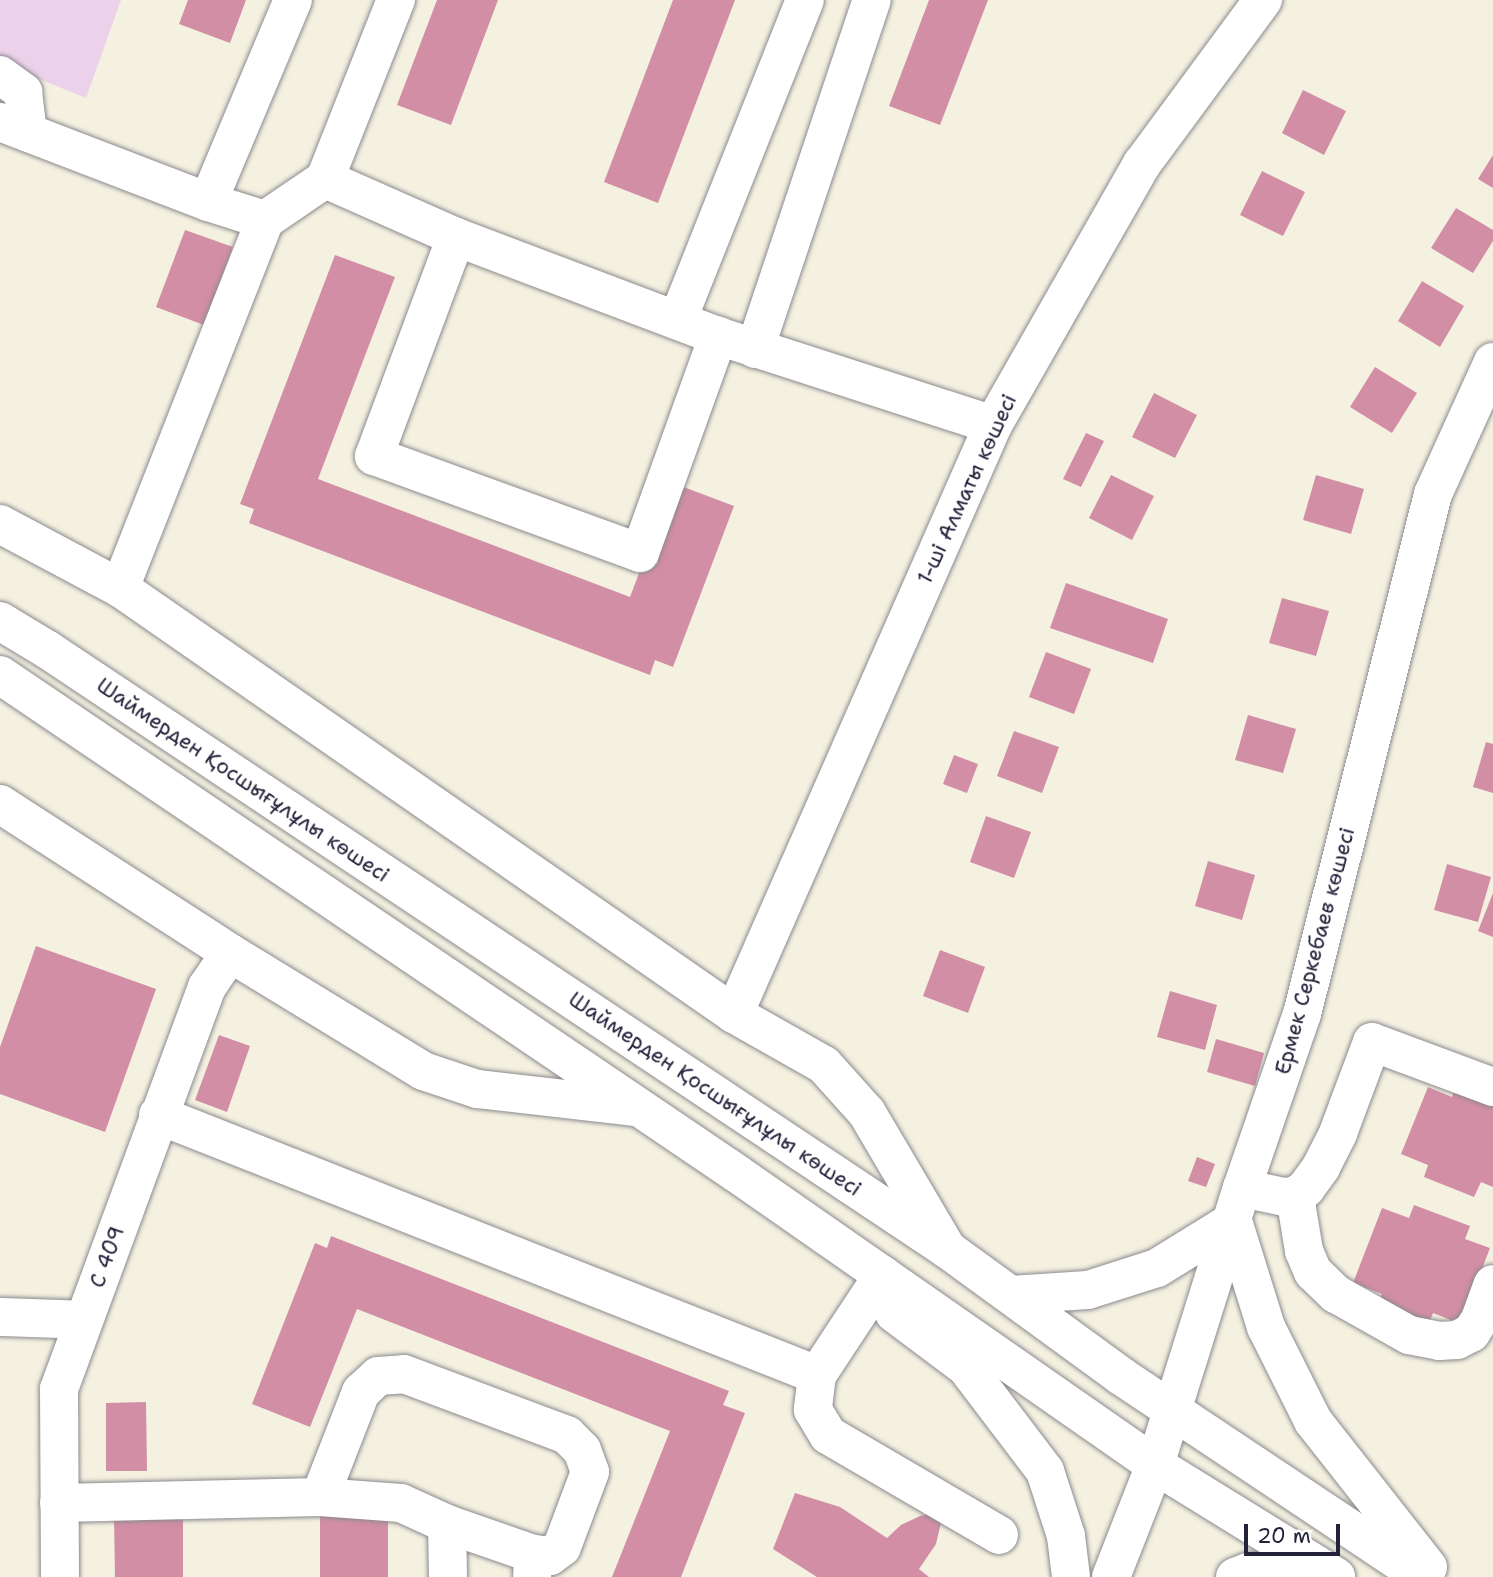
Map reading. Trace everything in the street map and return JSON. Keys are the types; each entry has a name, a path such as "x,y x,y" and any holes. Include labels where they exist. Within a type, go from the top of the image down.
{"street":[{"path":"208,202 293,0"},
{"path":"120,589 265,220 325,179 396,0"},
{"path":"678,319 804,0"},
{"path":"755,349 872,0"},
{"name":"1-ші Алматы көшесі","path":"734,1014 993,425 1142,164 1263,0"},
{"path":"0,75 23,93 14,127 208,202 265,220"},
{"path":"325,179 456,237 678,319 718,337 993,425"},
{"path":"456,237 374,456 640,553 718,337"},
{"name":"Ермек Серкебаев көшесі","path":"1111,1577 1155,1465 1302,1014 1433,494 1493,362"},
{"path":"0,524 120,589 734,1014 824,1065 867,1113 947,1249"},
{"name":"Шаймерден Қосшығұлұлы көшесі","path":"0,621 48,650 947,1249 1172,1410 1422,1577"},
{"path":"0,675 736,1173 877,1285 967,1367 1045,1471 1066,1536 1071,1577"},
{"path":"0,804 230,953 423,1071 477,1089 636,1107"},
{"name":"С 409","path":"60,1577 60,1389 207,987 230,953"},
{"path":"1011,1296 1088,1290 1157,1268 1238,1204 1295,1196 1321,1167 1338,1133 1372,1042 1493,1087"},
{"path":"158,1115 817,1375"},
{"path":"1295,1196 1304,1251 1313,1272 1336,1294 1409,1335 1439,1341 1457,1340 1471,1333 1480,1319 1493,1284"},
{"path":"1238,1204 1266,1327 1313,1422 1436,1577"},
{"path":"877,1285 817,1375 813,1410 828,1435 999,1535"},
{"path":"877,1285 1155,1465 1336,1577"},
{"path":"0,1317 85,1321"},
{"path":"59,1503 320,1497 401,1503 532,1565 562,1547 590,1472 582,1450 567,1435 404,1374 378,1376 360,1392 320,1497"},
{"path":"447,1524 448,1577"},
{"path":"1235,1577 1248,1572 1287,1573 1302,1577"}],"shaded area":[{"path":"0,0 121,0 86,98 0,63"}],"building":[{"path":"188,0 246,0 230,43 179,24"},
{"path":"437,0 498,0 451,125 397,105"},
{"path":"673,0 735,0 658,203 604,182"},
{"path":"929,0 988,0 940,125 889,106"},
{"path":"1303,90 1346,111 1324,155 1282,133"},
{"path":"1493,155 1493,188 1478,179"},
{"path":"1262,171 1305,192 1283,236 1240,215"},
{"path":"1456,208 1493,230 1493,241 1473,273 1431,248"},
{"path":"185,230 233,247 204,325 156,307"},
{"path":"335,255 395,277 318,479 630,597 673,483 734,506 673,667 655,660 650,675 249,523 254,509 240,504"},
{"path":"1422,281 1464,306 1440,347 1398,321"},
{"path":"1375,367 1417,393 1392,433 1350,407"},
{"path":"1154,393 1197,415 1175,458 1132,437"},
{"path":"1086,433 1104,441 1081,487 1063,479"},
{"path":"1111,475 1154,496 1132,540 1089,518"},
{"path":"1316,475 1364,489 1351,534 1303,520"},
{"path":"1066,583 1168,619 1153,663 1050,628"},
{"path":"1282,598 1329,611 1316,656 1269,643"},
{"path":"1046,652 1091,669 1074,714 1029,697"},
{"path":"1248,715 1296,729 1283,773 1235,760"},
{"path":"1014,731 1059,747 1042,793 997,776"},
{"path":"1486,742 1493,744 1493,793 1473,787"},
{"path":"954,755 978,764 967,793 943,784"},
{"path":"986,816 1031,832 1014,878 970,862"},
{"path":"1208,861 1255,875 1242,920 1195,906"},
{"path":"1447,864 1491,877 1478,922 1434,910"},
{"path":"1493,893 1493,937 1478,931"},
{"path":"36,946 156,989 105,1132 0,1094 0,1047"},
{"path":"940,950 985,967 968,1013 923,996"},
{"path":"1170,991 1217,1005 1205,1050 1157,1037"},
{"path":"219,1035 250,1046 227,1112 195,1100"},
{"path":"1216,1039 1264,1053 1255,1086 1207,1072"},
{"path":"1457,1082 1493,1097 1493,1187 1481,1182 1474,1197 1424,1177 1428,1165 1401,1154 1428,1087 1452,1097"},
{"path":"1197,1157 1215,1164 1206,1187 1188,1181"},
{"path":"1414,1205 1470,1226 1465,1239 1490,1248 1461,1324 1433,1313 1427,1328 1376,1308 1382,1294 1353,1283 1382,1208 1409,1218"},
{"path":"331,1236 729,1391 723,1405 745,1413 681,1577 612,1577 670,1431 357,1309 310,1427 252,1404 315,1243 327,1248"},
{"path":"146,1402 147,1471 106,1471 106,1403"},
{"path":"795,1493 840,1507 887,1538 901,1525 920,1516 944,1510 936,1544 919,1569 929,1577 817,1577 773,1549"},
{"path":"388,1509 388,1577 320,1577 320,1510"},
{"path":"114,1517 183,1517 183,1577 115,1577"}]}
